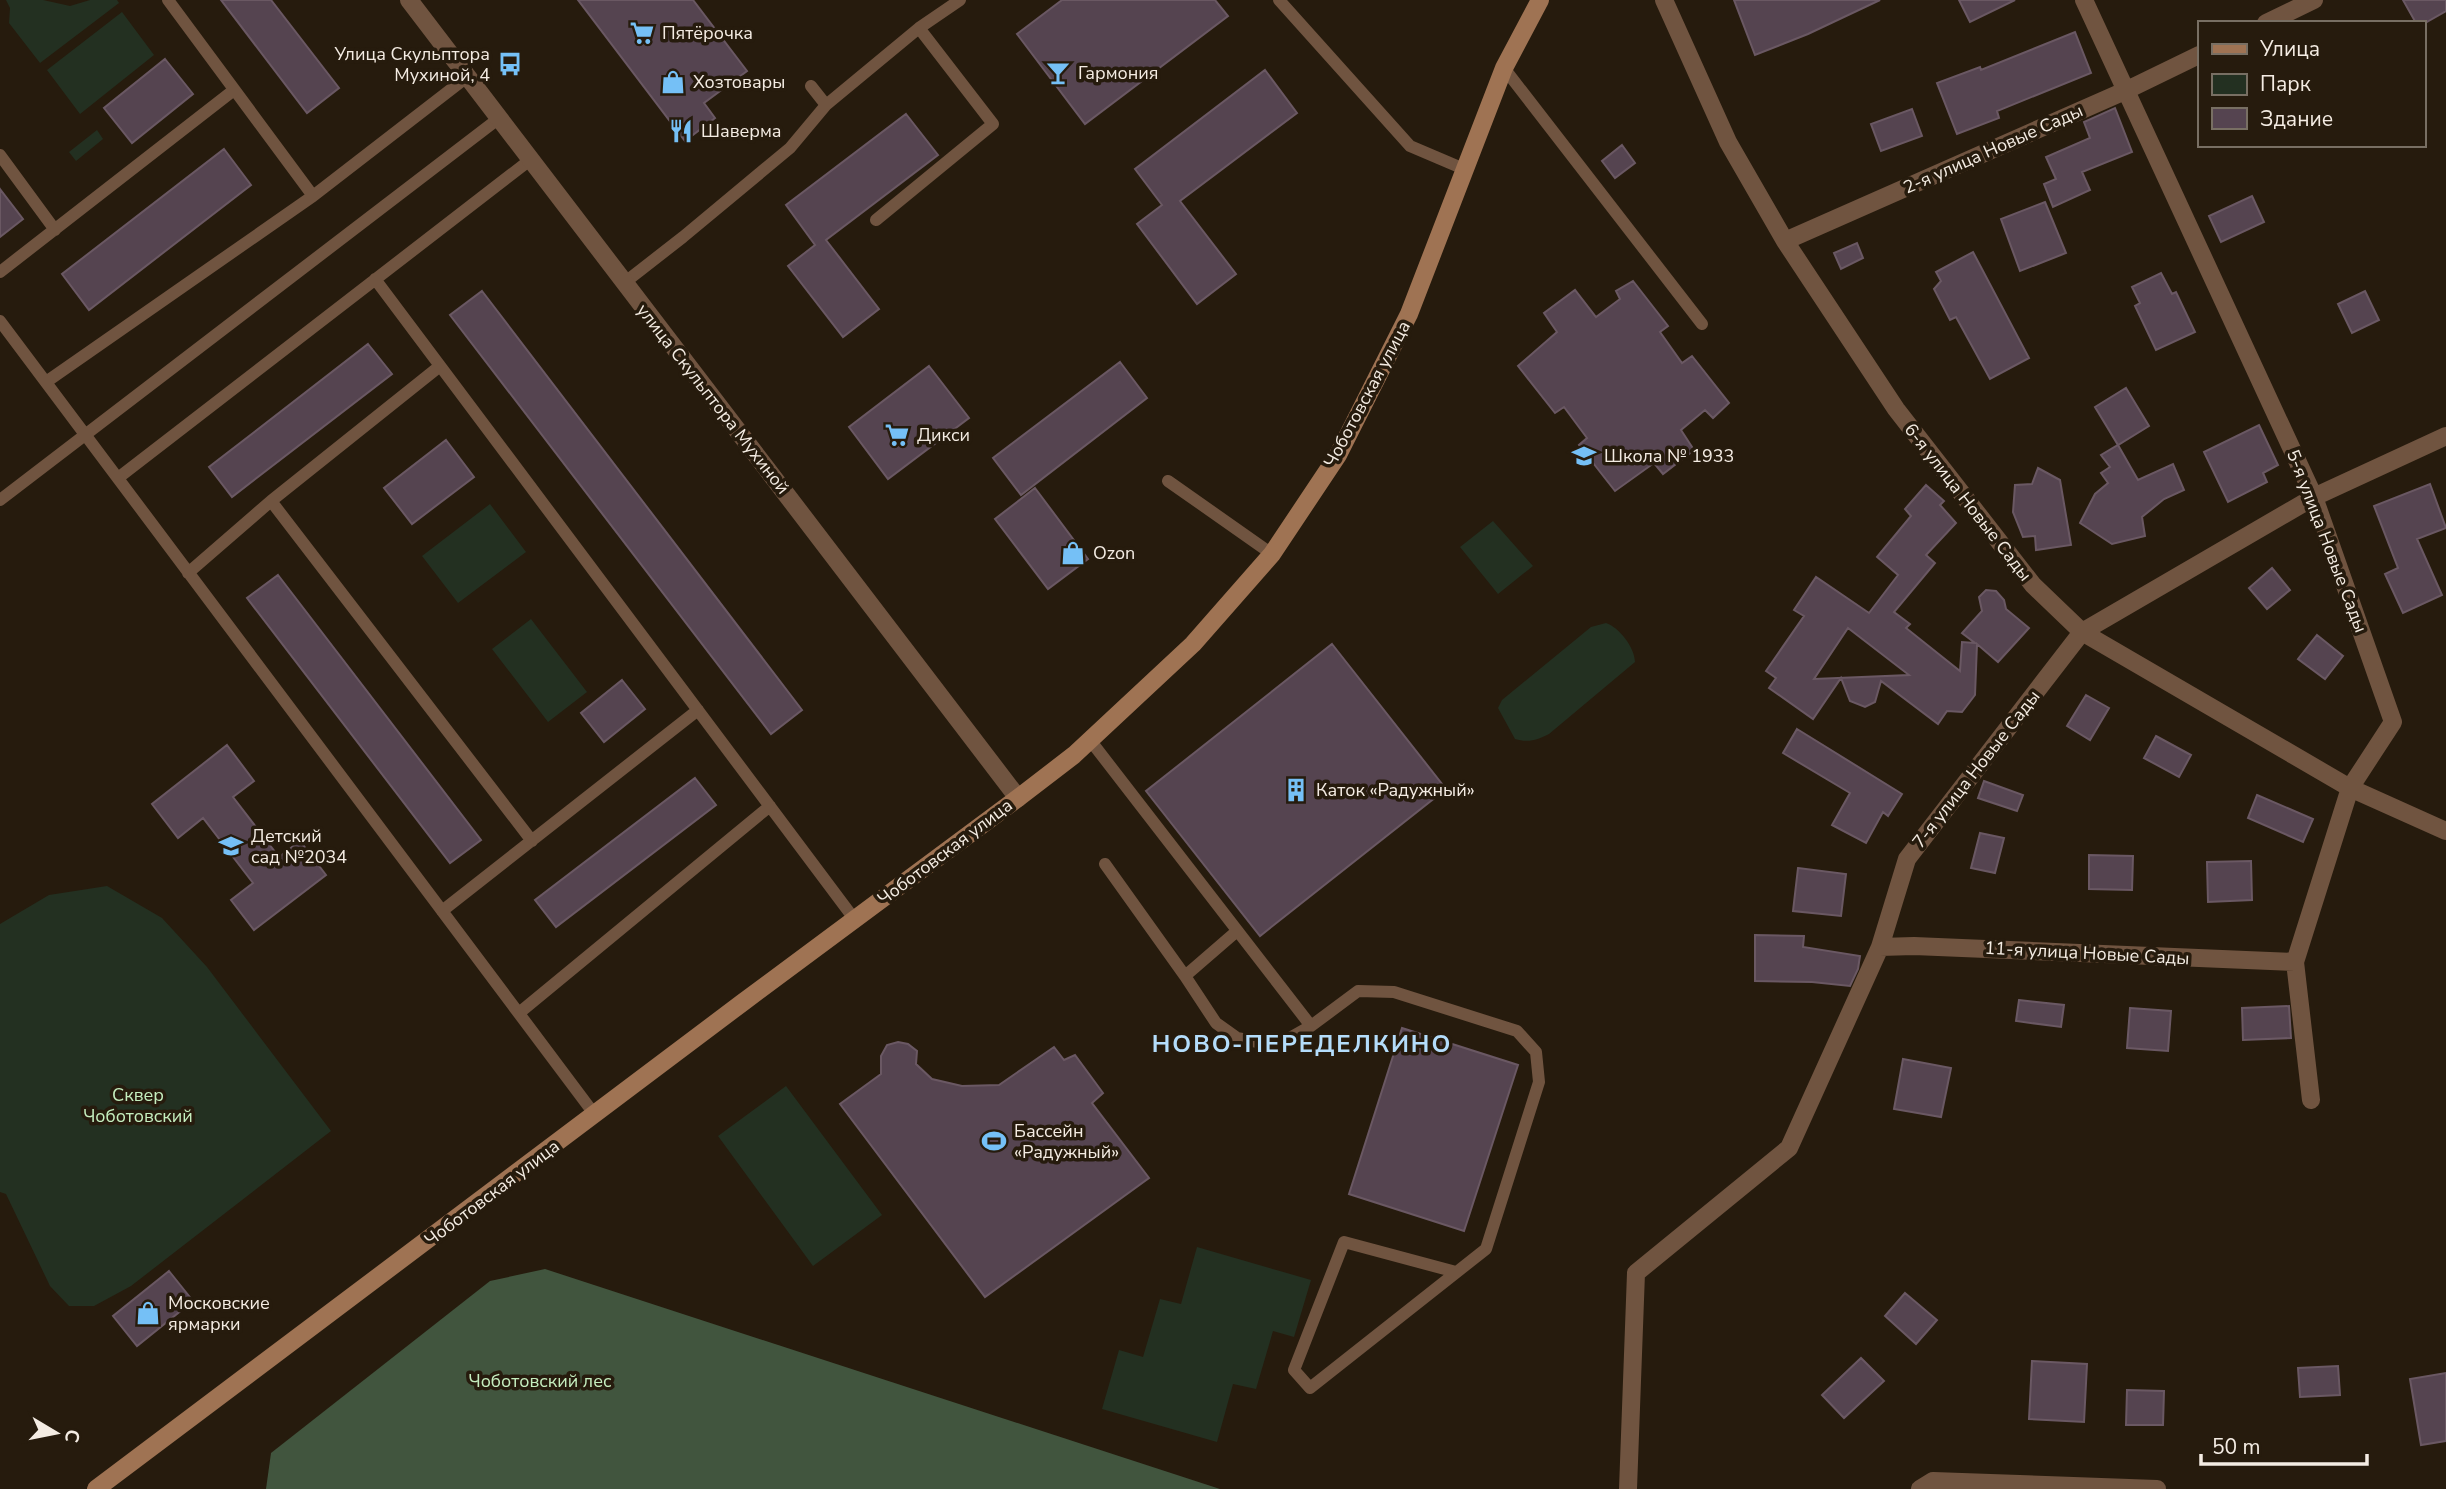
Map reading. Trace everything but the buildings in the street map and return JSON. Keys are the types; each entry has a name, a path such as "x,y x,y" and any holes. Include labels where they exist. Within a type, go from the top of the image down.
{"main road":[{"name":"Чоботовская улица","path":"96,1489 1018,798 1090,740 1193,644 1272,554 1338,455 1403,326 1504,68 1541,0"}],"street":[{"name":"улица Скульптора Мухиной","path":"409,0 1018,798"},
{"name":"6-я улица Новые Сады","path":"1664,0 1728,142 1785,241 1896,410 2033,585 2082,632 2350,788 2446,831"},
{"name":"5-я улица Новые Сады","path":"2084,0 2314,497 2393,722 2350,788 2295,962 2311,1100"},
{"path":"2270,21 2314,0"},
{"name":"2-я улица Новые Сады","path":"1785,241 2127,90 2198,55"},
{"name":"7-я улица Новые Сады","path":"1628,1489 1636,1273 1789,1148 1880,947 1908,859 2082,632 2314,497 2446,436"},
{"name":"11-я улица Новые Сады","path":"1880,947 1914,946 2295,962"},
{"path":"1922,1488 1933,1480 2157,1489"}],"lane":[{"path":"168,0 313,196"},
{"path":"624,283 790,148 826,105 919,28 960,0"},
{"path":"1279,0 1410,146 1464,169"},
{"path":"876,220 993,124 919,28"},
{"path":"1504,68 1702,324"},
{"path":"46,382 313,196 467,77"},
{"path":"811,86 826,105"},
{"path":"0,272 234,90"},
{"path":"0,500 498,119"},
{"path":"0,155 55,230"},
{"path":"118,478 530,160"},
{"path":"375,279 855,920"},
{"path":"0,321 595,1115"},
{"path":"188,573 271,501 440,366"},
{"path":"1168,481 1272,554"},
{"path":"271,501 532,841"},
{"path":"442,911 698,710"},
{"path":"1090,740 1311,1026"},
{"path":"519,1013 770,806"},
{"path":"1105,864 1216,1023 1237,1038 1263,1043 1288,1039 1311,1026 1358,991 1394,992 1517,1031 1536,1052 1539,1082 1486,1249 1310,1388 1294,1370 1344,1242 1456,1272"},
{"path":"1185,975 1237,931"}],"green space":[{"path":"6,0 43,0 70,6 90,0 117,0 119,3 40,63 9,23 10,8"},
{"path":"122,12 154,55 80,114 47,70"},
{"path":"97,130 103,139 76,161 69,152"},
{"path":"490,504 526,552 458,603 422,556"},
{"path":"1493,521 1533,566 1498,594 1460,547"},
{"path":"531,619 587,692 548,722 492,649"},
{"path":"1606,623 1625,639 1635,662 1549,734 1533,740 1515,739 1498,708 1502,700 1591,627"},
{"name":"Сквер Чоботовский","path":"107,886 162,918 207,967 331,1131 131,1286 94,1306 69,1306 50,1286 6,1194 0,1192 0,924 49,895"},
{"path":"786,1086 882,1215 813,1266 718,1136"},
{"path":"1197,1247 1311,1280 1294,1337 1273,1331 1256,1389 1233,1384 1217,1442 1102,1409 1119,1350 1143,1357 1160,1299 1181,1304"},
{"name":"Чоботовский лес","path":"545,1269 1220,1489 266,1489 271,1453 490,1281"}],"place":[{"name":"Пятёрочка","path":"642,33"},
{"name":"Улица Скульптора Мухиной, 4","path":"510,64"},
{"name":"Гармония","path":"1058,73"},
{"name":"Хозтовары","path":"673,82"},
{"name":"Шаверма","path":"681,131"},
{"name":"Дикси","path":"897,435"},
{"name":"Школа № 1933","path":"1584,456"},
{"name":"Ozon","path":"1073,553"},
{"name":"Каток «Радужный»","path":"1296,790"},
{"name":"Детский сад №2034","path":"231,846"},
{"name":"Бассейн «Радужный»","path":"994,1141"},
{"name":"Московские ярмарки","path":"148,1313"}],"district":[{"name":"НОВО-ПЕРЕДЕЛКИНО","path":"1302,1044"}]}
